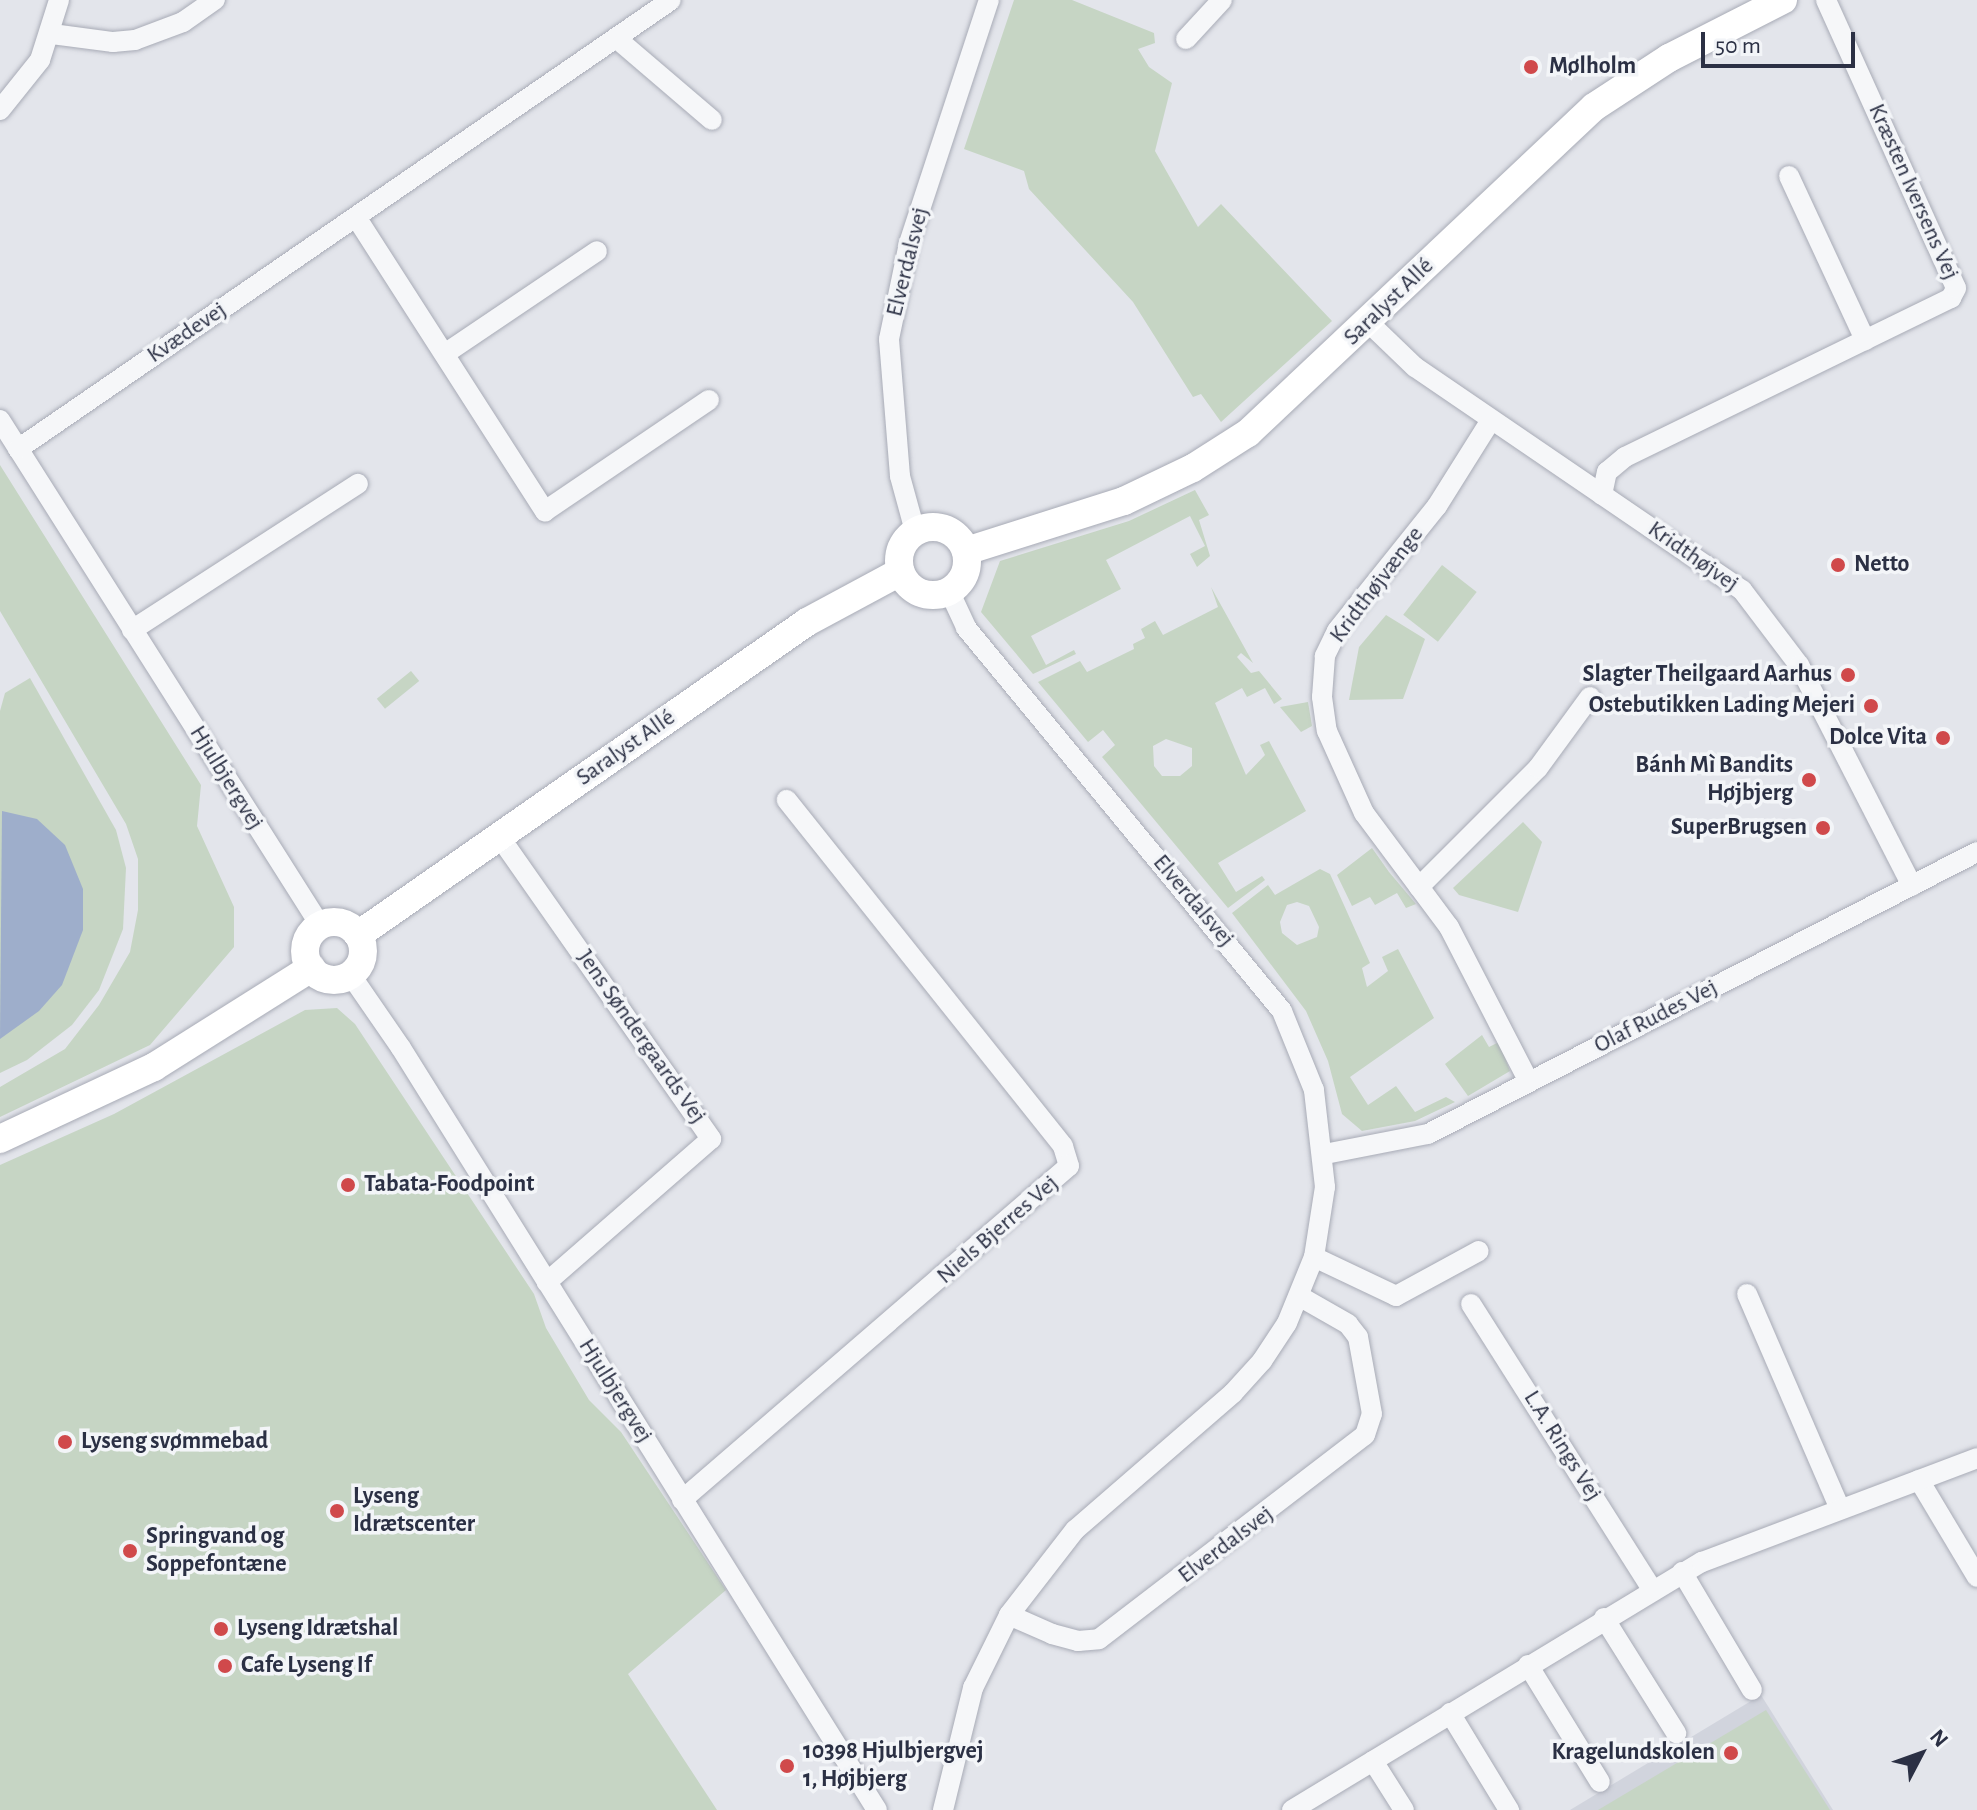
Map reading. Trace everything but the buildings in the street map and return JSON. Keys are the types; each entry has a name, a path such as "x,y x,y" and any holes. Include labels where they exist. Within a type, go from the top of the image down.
{"street":[{"path":"0,110 27,81 52,34 59,0"},
{"path":"52,34 113,42 135,40 183,22 215,0"},
{"name":"Kvædevej","path":"18,449 671,0"},
{"name":"Elverdalsvej","path":"915,531 900,476 889,339 909,243 989,0"},
{"path":"1186,39 1222,0"},
{"name":"Saralyst Allé","path":"966,551 1124,501 1193,468 1248,433 1594,107 1669,58 1783,0"},
{"name":"Kræsten Iversens Vej","path":"1602,495 1607,472 1625,457 1951,298 1955,277 1826,0"},
{"path":"616,38 712,120"},
{"path":"1789,176 1865,340"},
{"path":"356,217 545,511 709,400"},
{"path":"446,353 597,251"},
{"name":"Kridthøjvej","path":"1368,322 1415,367 1714,569 1762,613 1799,665 1912,886"},
{"name":"Hjulbjergvej","path":"0,420 320,925"},
{"name":"Kridthøjvænge","path":"1491,420 1437,506 1337,631 1322,678 1327,731 1364,813 1472,965 1529,1082"},
{"path":"132,630 358,484"},
{"path":"927,527 951,532 966,551 962,578 949,591 926,594 900,572 900,549 915,531 927,527"},
{"name":"Saralyst Allé","path":"358,935 807,622 900,572"},
{"name":"Elverdalsvej","path":"943,1810 973,1688 1009,1615 1075,1530 1233,1393 1270,1348 1299,1296 1314,1257 1325,1154 1314,1090 1282,1011 966,627 949,591"},
{"path":"1419,887 1538,768 1590,697"},
{"name":"Niels Bjerres Vej","path":"682,1500 1069,1166 1063,1146 787,800"},
{"name":"Jens Søndergaards Vej","path":"499,836 711,1139 547,1282"},
{"name":"Olaf Rudes Vej","path":"1325,1154 1428,1134 1977,852"},
{"path":"345,924 358,935 363,952 350,974 325,978 311,968 305,944 320,925 345,924"},
{"path":"0,1139 154,1067 311,968"},
{"name":"Hjulbjergvej","path":"350,974 547,1282 877,1810"},
{"path":"1314,1257 1396,1296 1479,1251"},
{"path":"1747,1294 1840,1509"},
{"name":"Elverdalsvej","path":"1009,1615 1052,1634 1078,1641 1099,1639 1365,1435 1372,1414 1358,1337 1348,1324 1299,1296"},
{"name":"L.A. Rings Vej","path":"1471,1304 1652,1589"},
{"path":"1292,1810 1682,1572 1977,1458"},
{"path":"1919,1480 1977,1577"},
{"path":"1682,1572 1752,1690"},
{"path":"1604,1618 1676,1733"},
{"path":"1528,1665 1600,1782"},
{"path":"1450,1713 1509,1810"},
{"path":"1373,1761 1404,1810"}],"shaded area":[{"name":"Kragelundskolen","path":"1761,1695 1833,1810 1570,1810"}],"green space":[{"path":"1014,0 1072,0 1154,33 1155,43 1138,49 1149,67 1172,83 1155,151 1198,227 1221,204 1332,321 1221,422 1201,394 1193,397 1133,302 1029,189 1024,171 964,149"},
{"path":"0,465 201,785 197,826 234,907 234,947 150,1045 0,1117 0,1087 65,1049 99,1005 130,952 138,910 138,859 126,824 0,611"},
{"path":"1195,490 1209,515 1199,520 1210,556 1197,567 1190,554 1205,546 1190,516 1106,560 1121,589 1031,636 1046,665 1074,650 1076,654 1033,674 981,612 1000,561 1129,521"},
{"path":"1442,565 1477,592 1438,642 1403,615"},
{"path":"1211,587 1253,663 1241,653 1237,657 1251,673 1259,671 1282,699 1274,704 1265,688 1247,697 1242,688 1215,703 1246,775 1265,755 1260,745 1269,741 1306,811 1218,863 1236,892 1262,876 1265,880 1228,908 1102,757 1115,745 1103,730 1088,742 1038,682 1080,661 1087,672 1134,649 1133,644 1145,638 1141,629 1155,621 1163,635 1218,607","holes":["1166,739 1192,748 1192,766 1180,776 1162,776 1154,766 1153,746"]},
{"path":"1386,615 1425,639 1403,699 1349,700 1359,647"},
{"path":"411,671 419,681 385,709 377,699"},
{"path":"30,678 116,830 126,868 123,929 99,990 72,1025 27,1060 0,1073 0,711 5,693"},
{"path":"1308,702 1312,726 1301,732 1280,707"},
{"path":"1523,822 1542,842 1518,912 1459,895 1453,888"},
{"path":"1372,848 1416,904 1406,908 1397,893 1375,905 1370,897 1352,906 1337,875"},
{"path":"1320,869 1330,874 1370,963 1362,968 1367,987 1388,971 1382,957 1398,949 1434,1018 1350,1077 1368,1105 1396,1086 1415,1112 1446,1097 1455,1102 1415,1121 1362,1131 1342,1114 1328,1061 1306,1011 1232,913 1268,885 1275,895","holes":["1297,902 1309,906 1319,927 1317,937 1297,945 1282,933 1280,922 1287,905"]},
{"name":"Lyseng Idrætscenter","path":"337,1008 355,1024 534,1294 546,1328 589,1400 621,1432 726,1590 628,1674 717,1810 0,1810 0,1165 114,1114 305,1010"},
{"path":"1482,1035 1489,1047 1499,1042 1510,1071 1468,1096 1445,1064"},
{"name":"Kragelundskolen","path":"1766,1710 1830,1810 1598,1810"}],"water":[{"path":"2,811 37,819 65,845 83,889 83,930 62,985 39,1011 0,1039"}],"place":[{"name":"Mølholm","path":"1531,67"},
{"name":"Netto","path":"1838,565"},
{"name":"Slagter Theilgaard Aarhus","path":"1848,675"},
{"name":"Ostebutikken Lading Mejeri","path":"1871,706"},
{"name":"Dolce Vita","path":"1943,738"},
{"name":"Bánh Mì Bandits Højbjerg","path":"1809,780"},
{"name":"SuperBrugsen","path":"1823,828"},
{"name":"Tabata-Foodpoint","path":"348,1185"},
{"name":"Lyseng svømmebad","path":"65,1442"},
{"name":"Lyseng Idrætscenter","path":"337,1511"},
{"name":"Springvand og Soppefontæne","path":"130,1551"},
{"name":"Lyseng Idrætshal","path":"221,1629"},
{"name":"Cafe Lyseng If","path":"225,1666"},
{"name":"Kragelundskolen","path":"1731,1753"},
{"name":"10398 Hjulbjergvej 1, Højbjerg","path":"787,1766"}]}
